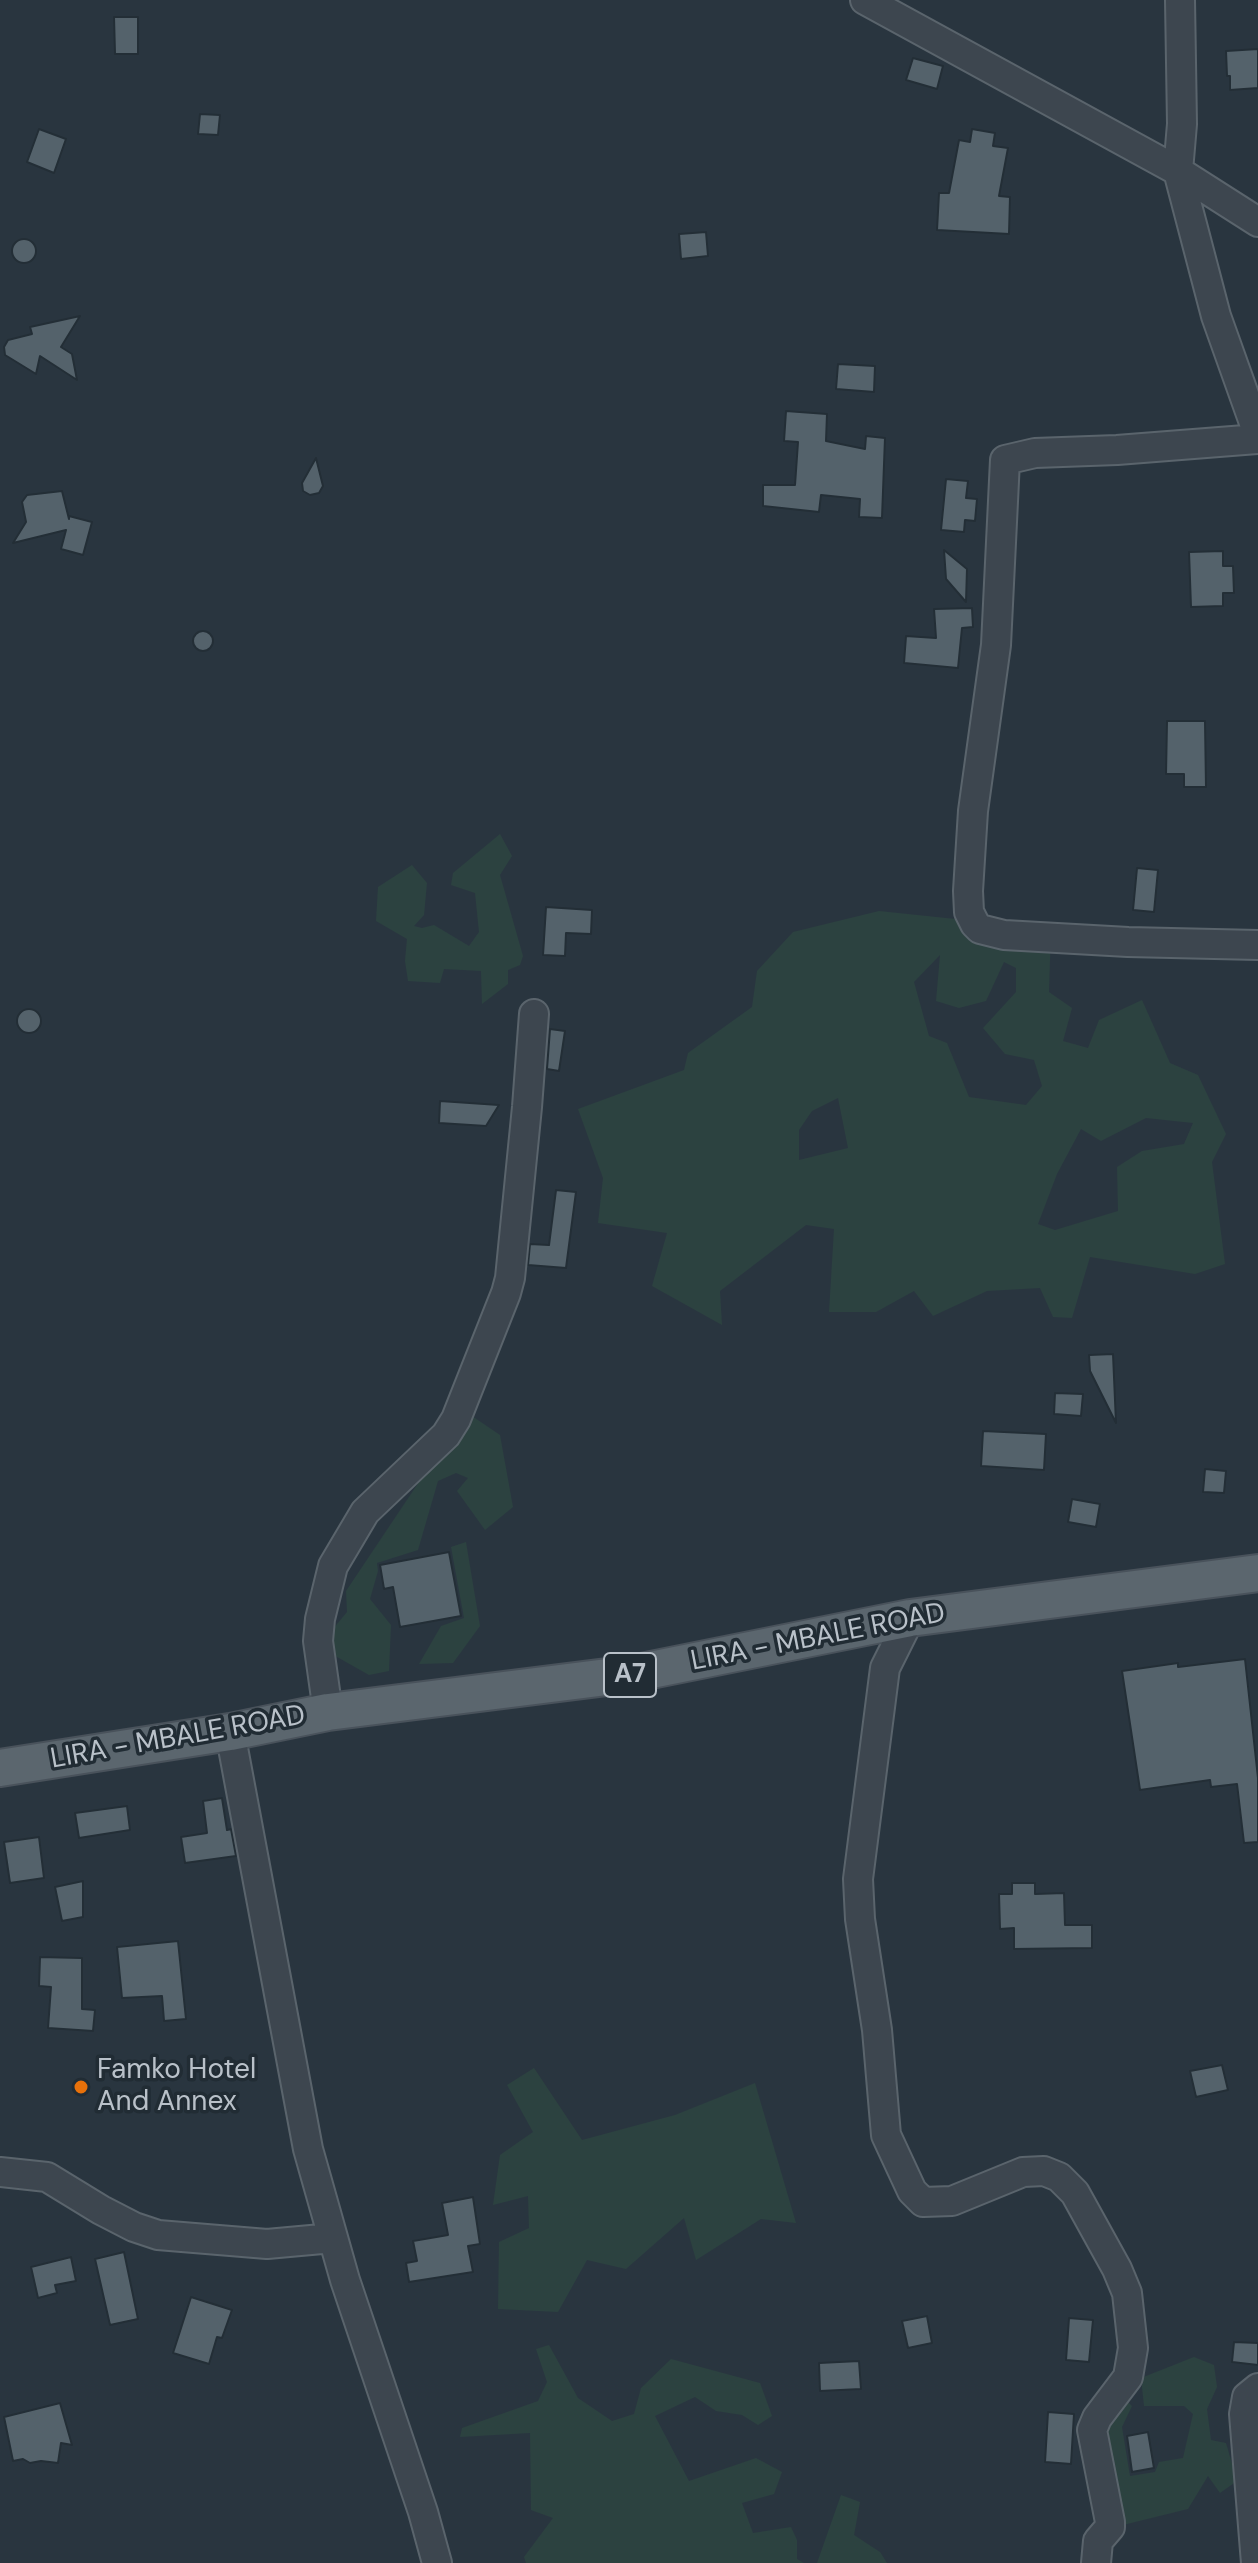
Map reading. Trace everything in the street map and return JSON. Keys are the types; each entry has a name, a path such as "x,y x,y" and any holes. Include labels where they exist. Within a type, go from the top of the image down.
{"main road":[{"name":"LIRA - MBALE ROAD","path":"0,1768 230,1732 328,1712 631,1674 910,1618 1258,1573"}],"street":[{"path":"865,0 1178,171 1258,222"},
{"path":"1180,0 1182,124 1178,171 1216,316 1258,436 1117,450 1035,453 1005,460 996,645 973,811 969,912 980,929 1004,935 1258,945"},
{"path":"328,1712 318,1641 333,1566 365,1512 446,1435 456,1419 506,1293 510,1278 534,1014"},
{"path":"910,1618 885,1668 858,1879 860,1919 877,2030 886,2135 912,2191 923,2202 952,2201 1023,2172 1044,2171 1059,2177 1075,2193 1117,2269 1127,2293 1133,2348 1128,2377 1097,2418 1092,2430 1110,2522 1110,2527 1097,2544 1096,2563"},
{"path":"230,1732 308,2149 333,2238 437,2563"},
{"path":"0,2172 47,2177 101,2210 158,2235 267,2244 333,2238"},
{"path":"1256,2563 1244,2414 1247,2397 1258,2388"}],"green space":[{"path":"500,834 512,856 500,875 523,956 520,965 508,970 508,984 482,1004 481,971 444,969 440,983 408,981 405,961 407,939 376,921 378,887 412,865 427,883 424,915 414,926 434,925 469,946 479,932 475,893 451,885 453,873"},
{"path":"879,911 1051,929 1049,992 1072,1008 1063,1041 1088,1048 1099,1020 1142,1000 1170,1063 1198,1075 1226,1134 1212,1162 1225,1264 1195,1274 1090,1257 1072,1318 1053,1317 1040,1288 987,1291 933,1316 914,1291 876,1312 829,1312 834,1229 806,1225 720,1291 722,1325 652,1286 667,1233 598,1223 603,1178 578,1109 684,1070 688,1053 752,1007 757,971 793,932","holes":["940,955 936,1001 959,1008 986,1001 1004,962 1016,968 1016,992 983,1028 1005,1054 1034,1060 1042,1086 1026,1105 969,1097 947,1043 929,1036 914,982","838,1098 848,1148 799,1160 799,1130 812,1111","1146,1118 1193,1123 1184,1144 1142,1151 1117,1167 1118,1211 1055,1230 1038,1224 1057,1174 1081,1129 1101,1141"]},
{"path":"472,1416 500,1435 513,1507 485,1530 457,1491 468,1478 456,1473 438,1481 418,1550 377,1563 378,1571 370,1599 391,1625 389,1671 369,1675 330,1653 328,1635 347,1612 346,1591 435,1458"},
{"path":"466,1542 480,1626 453,1663 419,1664 441,1626 464,1618 451,1547"},
{"path":"534,2068 582,2140 675,2115 755,2083 796,2223 761,2219 696,2260 684,2218 626,2269 587,2260 558,2312 498,2309 499,2242 529,2228 528,2196 493,2205 500,2155 533,2132 507,2085"},
{"path":"549,2345 578,2398 612,2421 634,2414 641,2388 671,2359 760,2383 772,2416 758,2425 742,2415 716,2411 695,2397 655,2416 689,2481 756,2458 782,2472 774,2494 742,2503 753,2533 791,2527 797,2540 797,2559 804,2563 526,2563 524,2557 553,2518 531,2510 530,2433 460,2437 462,2428 538,2401 547,2382 536,2349"},
{"path":"1194,2357 1214,2365 1217,2387 1207,2409 1211,2440 1226,2443 1237,2481 1220,2493 1208,2476 1188,2509 1123,2525 1099,2426 1123,2397 1132,2406 1122,2427 1130,2476 1155,2472 1159,2462 1183,2458 1193,2414 1184,2406 1144,2406 1141,2378"},
{"path":"841,2495 860,2502 854,2535 880,2552 887,2563 817,2563"}],"building":[{"path":"114,17 138,17 138,54 115,54"},
{"path":"1258,49 1258,88 1230,90 1226,51"},
{"path":"913,58 943,66 937,89 906,80"},
{"path":"200,114 220,115 218,135 198,134"},
{"path":"39,129 66,139 54,173 27,162"},
{"path":"972,129 995,133 993,146 1008,148 999,196 1010,197 1009,234 937,230 939,193 949,193 959,140 970,142"},
{"path":"706,232 708,256 681,259 679,234"},
{"path":"24,239 35,246 36,251 29,262 24,263 13,256 12,251 19,240"},
{"path":"80,316 61,347 72,354 77,380 40,356 36,374 5,355 4,347 8,340 32,334 30,327"},
{"path":"838,364 875,366 874,392 836,389"},
{"path":"786,411 827,414 826,441 865,449 866,436 885,438 882,518 859,517 860,499 821,495 819,512 763,506 763,485 795,485 798,442 784,441"},
{"path":"316,458 323,486 319,493 310,495 303,491 302,483"},
{"path":"946,479 968,481 966,498 977,499 975,521 965,520 964,532 941,530"},
{"path":"62,491 69,519 69,516 92,522 83,555 61,549 66,530 13,543 26,522 22,502 27,495"},
{"path":"944,550 967,569 966,602 946,579"},
{"path":"1223,551 1223,566 1233,566 1234,593 1223,593 1223,606 1191,607 1189,552"},
{"path":"972,608 973,627 962,628 958,668 904,663 906,636 936,638 934,609"},
{"path":"199,631 207,631 213,641 207,651 199,651 193,645 193,637"},
{"path":"1167,721 1205,721 1206,787 1184,787 1184,774 1166,774"},
{"path":"1137,868 1158,870 1154,912 1133,910"},
{"path":"546,907 592,910 591,934 566,933 565,956 543,955"},
{"path":"29,1009 37,1013 41,1021 37,1029 29,1033 21,1029 17,1021 21,1013"},
{"path":"550,1029 565,1031 559,1071 547,1069"},
{"path":"440,1101 499,1105 486,1126 439,1123"},
{"path":"556,1190 576,1192 566,1268 528,1265 530,1244 549,1245"},
{"path":"1113,1354 1116,1423 1090,1371 1089,1355"},
{"path":"1055,1393 1083,1394 1081,1416 1054,1414"},
{"path":"983,1431 1046,1434 1044,1470 981,1466"},
{"path":"1205,1469 1226,1471 1224,1493 1203,1492"},
{"path":"1072,1499 1100,1504 1096,1527 1068,1522"},
{"path":"449,1552 461,1616 400,1627 393,1587 384,1589 380,1565"},
{"path":"1245,1659 1258,1778 1258,1842 1244,1843 1237,1784 1211,1787 1210,1780 1140,1790 1122,1671 1178,1663 1178,1667"},
{"path":"222,1798 227,1830 231,1829 236,1856 185,1863 181,1837 207,1833 203,1801"},
{"path":"127,1806 130,1830 79,1838 75,1813"},
{"path":"39,1837 44,1878 10,1883 4,1842"},
{"path":"83,1881 83,1917 62,1921 55,1887"},
{"path":"1012,1883 1035,1883 1035,1894 1064,1893 1065,1925 1092,1925 1092,1948 1014,1949 1014,1928 1000,1929 999,1894 1012,1894"},
{"path":"178,1941 186,2019 164,2021 162,1996 122,1998 117,1947"},
{"path":"40,1957 82,1958 82,2009 95,2010 93,2031 48,2028 51,1987 39,1986"},
{"path":"1222,2065 1228,2090 1196,2097 1190,2071"},
{"path":"473,2197 480,2244 468,2246 473,2272 409,2282 406,2263 417,2261 413,2241 448,2235 442,2203"},
{"path":"124,2252 138,2319 110,2325 95,2259"},
{"path":"71,2257 76,2281 55,2285 57,2293 38,2298 31,2267"},
{"path":"191,2297 232,2310 222,2338 217,2337 209,2364 173,2353"},
{"path":"927,2316 932,2343 908,2348 902,2321"},
{"path":"1069,2318 1093,2320 1089,2362 1066,2360"},
{"path":"1234,2342 1258,2343 1258,2365 1232,2362"},
{"path":"859,2361 861,2389 820,2391 819,2363"},
{"path":"60,2403 72,2445 61,2443 58,2463 30,2463 23,2459 13,2461 4,2417"},
{"path":"1048,2412 1074,2414 1071,2464 1045,2462"},
{"path":"1148,2432 1154,2468 1132,2472 1127,2436"}],"place":[{"name":"Famko Hotel And Annex","path":"81,2087"}]}
